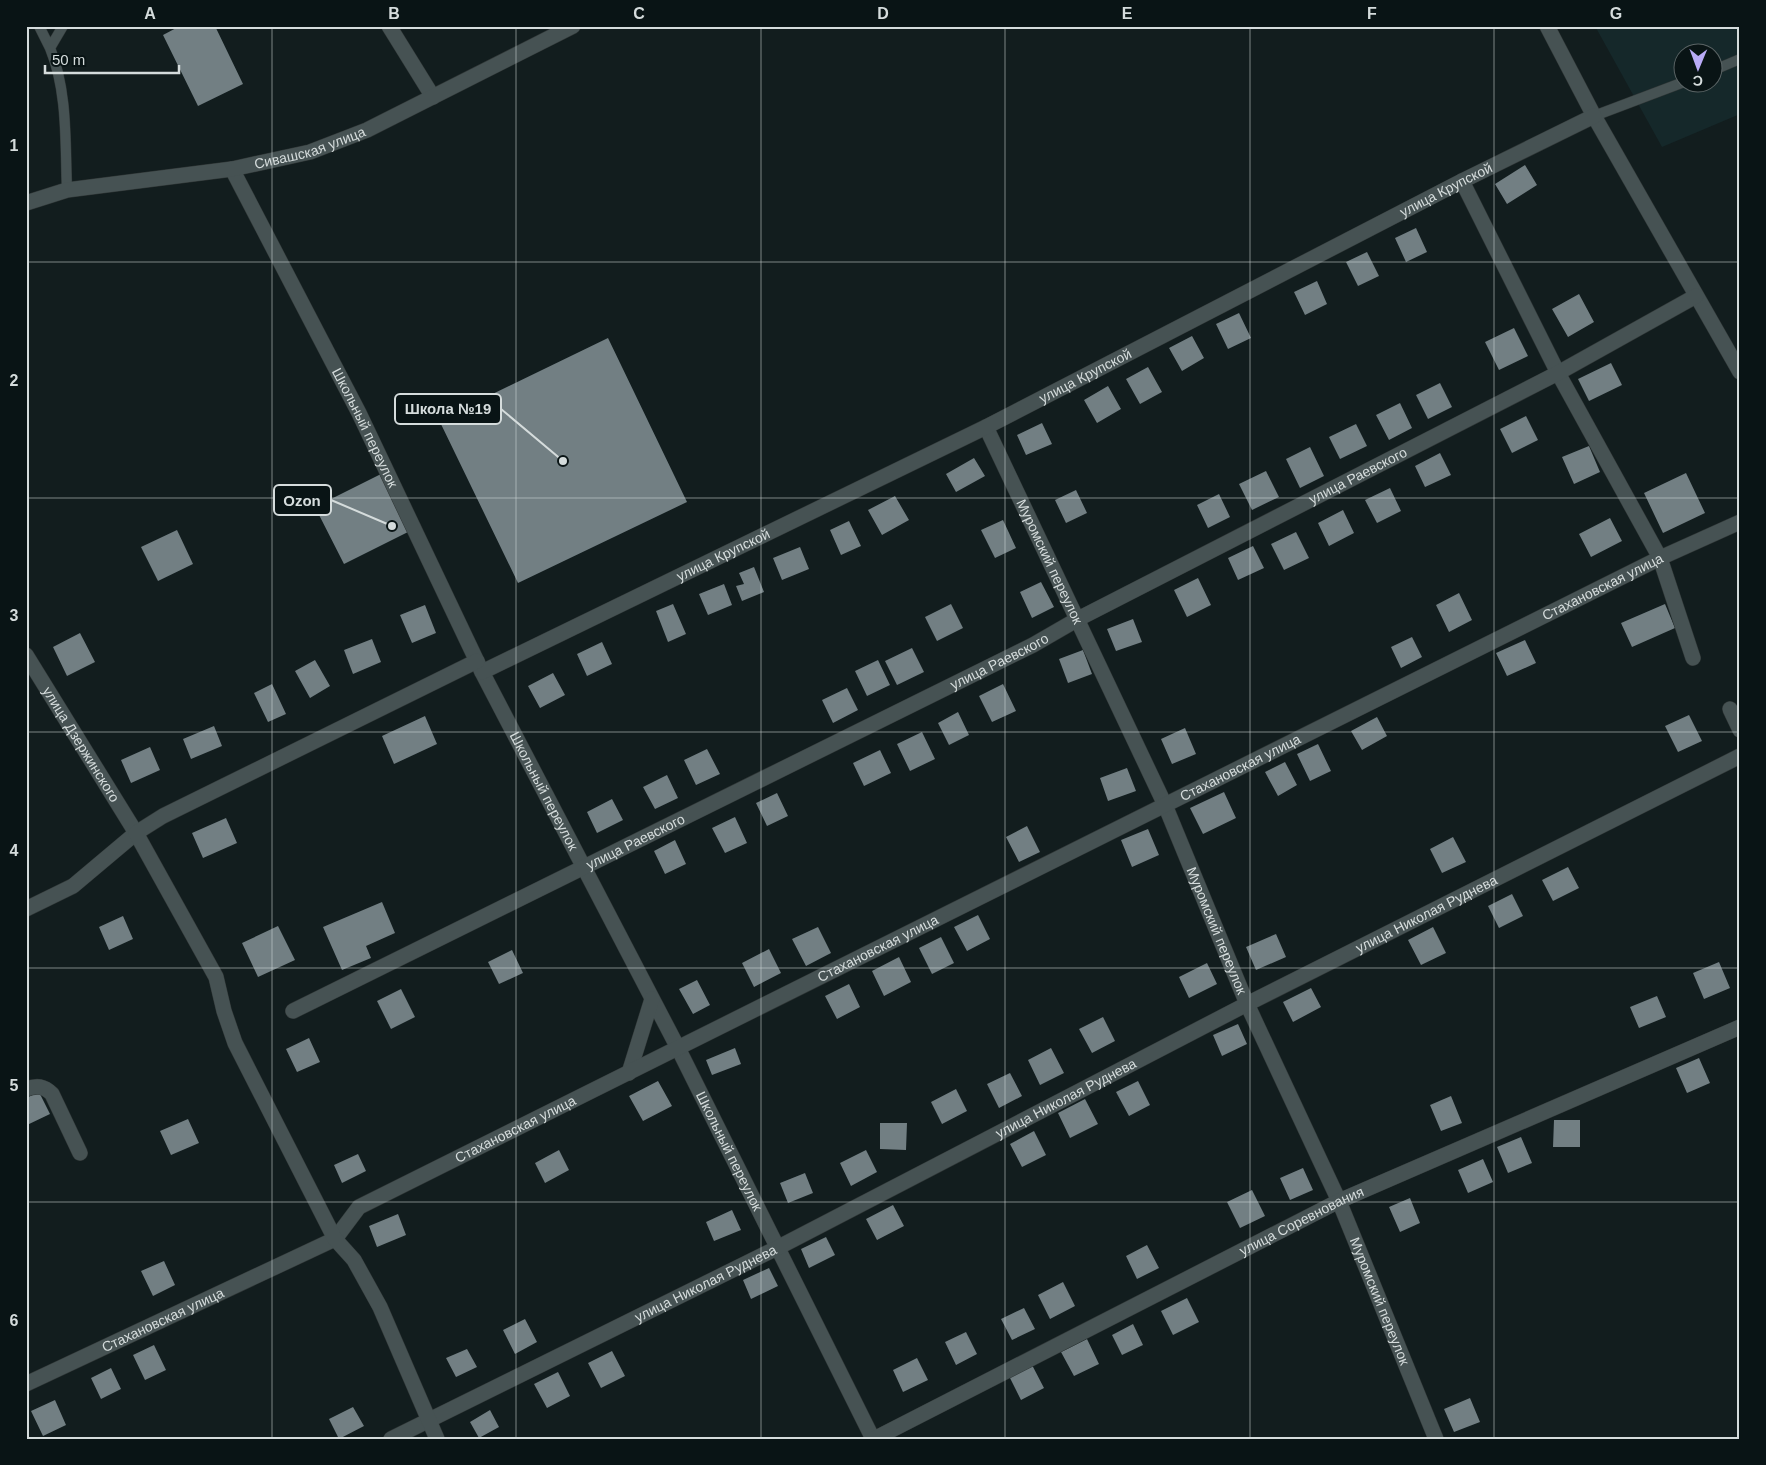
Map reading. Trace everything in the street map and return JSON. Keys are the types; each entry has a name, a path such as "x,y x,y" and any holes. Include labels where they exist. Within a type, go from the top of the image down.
{"street":[{"path":"389,26 433,97"},
{"name":"Сивашская улица","path":"26,203 67,190 232,169 310,152 367,130 573,26"},
{"path":"1547,26 1594,116 1740,372"},
{"name":"улица Крупской","path":"26,909 73,886 136,833 162,816 354,720 480,667 986,427 1462,181 1594,116"},
{"name":"Школьный переулок","path":"232,169 359,413 480,667 678,1048 779,1247 873,1439"},
{"path":"1462,181 1558,373 1660,558 1693,658"},
{"name":"улица Раевского","path":"293,1011 1033,645 1078,619 1558,373 1696,296"},
{"name":"Муромский переулок","path":"986,427 1165,805 1247,1004 1339,1201 1436,1439"},
{"name":"Стахановская улица","path":"26,1384 335,1239 358,1207 1660,558 1740,522"},
{"name":"улица Дзержинского","path":"26,655 136,833 216,978 224,1011 235,1043 335,1239 354,1260 380,1307 437,1439"},
{"path":"1730,709 1740,730"},
{"name":"улица Николая Руднева","path":"391,1439 779,1247 1247,1004 1740,756"},
{"path":"629,1072 652,999"},
{"name":"улица Соревнования","path":"873,1439 1339,1201 1740,1027"},
{"path":"26,1089 38,1086 46,1088 52,1094 80,1153"}],"lane":[{"path":"39,26 59,71 67,190"},
{"path":"50,48 63,26"},
{"path":"1724,66 1740,59"},
{"path":"1594,116 1674,86"}],"shaded area":[{"path":"1595,26 1740,26 1740,114 1662,147"}],"building":[{"path":"180,26 215,26 243,84 198,106 163,35"},
{"path":"1525,165 1537,185 1507,204 1495,184"},
{"path":"1416,228 1427,252 1406,262 1395,238"},
{"path":"1367,252 1379,276 1358,286 1346,262"},
{"path":"1317,281 1327,304 1305,315 1294,292"},
{"path":"1579,294 1594,322 1568,337 1552,309"},
{"path":"1239,313 1251,338 1228,349 1216,324"},
{"path":"1514,328 1528,356 1499,370 1485,342"},
{"path":"1192,336 1204,358 1182,371 1169,348"},
{"path":"608,338 687,502 518,583 439,420"},
{"path":"1611,363 1622,385 1589,401 1578,379"},
{"path":"1148,367 1162,392 1140,404 1126,379"},
{"path":"1440,383 1452,407 1428,419 1416,395"},
{"path":"1108,386 1121,409 1097,423 1084,400"},
{"path":"1400,403 1412,428 1389,440 1376,415"},
{"path":"1526,416 1538,440 1512,453 1500,429"},
{"path":"1042,423 1052,444 1026,455 1017,435"},
{"path":"1356,424 1367,446 1340,459 1329,437"},
{"path":"1589,446 1600,472 1574,484 1562,457"},
{"path":"1310,447 1324,476 1300,488 1286,459"},
{"path":"1440,453 1451,475 1425,487 1415,466"},
{"path":"974,458 985,476 956,492 946,474"},
{"path":"1266,471 1279,497 1252,510 1239,484"},
{"path":"383,473 412,530 344,564 315,507"},
{"path":"1686,473 1705,513 1663,533 1644,493"},
{"path":"1390,488 1401,511 1377,523 1365,500"},
{"path":"1076,490 1087,513 1066,523 1055,500"},
{"path":"1219,494 1230,517 1208,528 1197,505"},
{"path":"895,496 909,520 882,535 868,510"},
{"path":"1343,510 1354,533 1329,546 1318,523"},
{"path":"1610,518 1622,541 1591,557 1579,534"},
{"path":"1003,520 1016,548 995,558 981,530"},
{"path":"849,521 861,546 841,555 830,530"},
{"path":"177,530 193,564 158,581 141,547"},
{"path":"1296,532 1309,558 1284,570 1271,544"},
{"path":"1253,546 1264,568 1238,580 1228,558"},
{"path":"800,547 809,569 782,580 773,558"},
{"path":"754,567 764,592 742,601 736,586 744,584 739,573"},
{"path":"1198,578 1211,605 1187,617 1174,590"},
{"path":"1041,582 1054,607 1032,618 1020,592"},
{"path":"724,584 732,605 708,615 699,594"},
{"path":"1459,593 1472,620 1449,632 1436,605"},
{"path":"673,604 686,634 668,642 656,611"},
{"path":"951,604 963,628 937,641 925,617"},
{"path":"1665,604 1675,628 1632,647 1621,623"},
{"path":"425,605 436,633 412,643 400,615"},
{"path":"1133,619 1142,642 1116,651 1107,629"},
{"path":"80,633 95,662 67,676 53,647"},
{"path":"1412,637 1422,657 1401,668 1391,647"},
{"path":"372,639 381,662 353,674 344,650"},
{"path":"1525,640 1536,663 1507,676 1496,653"},
{"path":"602,642 612,664 587,676 577,654"},
{"path":"912,648 924,672 897,685 885,661"},
{"path":"1083,650 1092,674 1068,683 1059,659"},
{"path":"315,660 330,686 310,698 295,671"},
{"path":"878,660 890,685 867,696 855,671"},
{"path":"553,673 565,695 540,708 528,686"},
{"path":"272,684 286,714 268,722 254,693"},
{"path":"1003,684 1016,711 992,722 979,696"},
{"path":"847,688 858,710 833,723 822,700"},
{"path":"958,712 969,735 949,745 938,723"},
{"path":"1689,715 1702,741 1678,752 1665,726"},
{"path":"425,716 437,744 394,764 382,736"},
{"path":"1377,717 1387,736 1362,750 1351,731"},
{"path":"214,726 222,746 191,759 183,739"},
{"path":"1185,728 1196,754 1172,764 1161,739"},
{"path":"922,732 935,759 910,771 897,744"},
{"path":"1318,744 1331,771 1310,781 1297,754"},
{"path":"150,747 160,770 131,783 121,760"},
{"path":"707,749 720,774 696,785 684,760"},
{"path":"880,750 891,773 864,786 853,763"},
{"path":"1285,762 1297,785 1278,796 1265,772"},
{"path":"1127,768 1136,791 1108,801 1100,778"},
{"path":"667,775 678,798 655,809 643,787"},
{"path":"1224,792 1236,818 1203,834 1190,808"},
{"path":"777,793 788,816 767,826 756,803"},
{"path":"612,799 623,820 597,833 587,812"},
{"path":"735,817 747,843 725,853 712,828"},
{"path":"226,818 237,843 203,858 192,833"},
{"path":"1027,826 1040,852 1019,862 1006,837"},
{"path":"1148,829 1159,855 1132,867 1121,840"},
{"path":"1453,837 1466,862 1442,873 1430,849"},
{"path":"675,840 686,864 665,874 654,851"},
{"path":"1568,867 1579,888 1553,901 1542,880"},
{"path":"1512,894 1523,916 1499,928 1488,906"},
{"path":"382,902 395,933 366,946 371,958 342,970 323,927"},
{"path":"978,915 990,939 967,951 954,927"},
{"path":"123,916 133,939 109,950 99,927"},
{"path":"278,926 295,960 258,977 242,943"},
{"path":"818,927 831,953 806,966 792,939"},
{"path":"1433,927 1446,953 1421,965 1408,940"},
{"path":"1276,934 1286,957 1256,970 1246,947"},
{"path":"941,937 954,963 932,974 919,948"},
{"path":"769,949 781,973 754,987 742,963"},
{"path":"512,950 523,973 499,984 488,962"},
{"path":"899,957 911,982 884,996 872,971"},
{"path":"1719,962 1730,988 1704,999 1693,973"},
{"path":"1207,963 1217,984 1189,998 1179,977"},
{"path":"697,980 710,1005 693,1014 679,989"},
{"path":"849,984 860,1007 837,1019 825,996"},
{"path":"1311,988 1321,1007 1293,1022 1283,1002"},
{"path":"401,989 415,1017 391,1029 377,1001"},
{"path":"1657,996 1666,1017 1639,1028 1630,1007"},
{"path":"1103,1017 1115,1041 1092,1053 1079,1029"},
{"path":"1238,1024 1247,1044 1222,1056 1213,1035"},
{"path":"309,1038 320,1062 297,1072 286,1049"},
{"path":"735,1048 741,1064 712,1075 706,1060"},
{"path":"1051,1048 1064,1073 1040,1085 1028,1060"},
{"path":"1699,1058 1710,1083 1687,1093 1676,1068"},
{"path":"1010,1073 1022,1096 999,1108 987,1084"},
{"path":"658,1081 672,1106 643,1121 629,1096"},
{"path":"1138,1081 1150,1105 1129,1116 1116,1092"},
{"path":"956,1089 967,1111 942,1124 931,1102"},
{"path":"39,1092 50,1114 27,1125 26,1098"},
{"path":"1451,1096 1462,1123 1441,1131 1430,1105"},
{"path":"1085,1099 1098,1124 1070,1138 1058,1113"},
{"path":"188,1119 199,1143 171,1155 160,1131"},
{"path":"1554,1120 1580,1120 1580,1147 1553,1147"},
{"path":"880,1123 907,1123 906,1150 880,1149"},
{"path":"1034,1131 1046,1155 1022,1167 1010,1144"},
{"path":"1521,1137 1532,1163 1508,1173 1497,1147"},
{"path":"559,1150 569,1170 545,1183 535,1163"},
{"path":"866,1150 877,1172 851,1186 840,1163"},
{"path":"358,1154 366,1171 342,1183 334,1165"},
{"path":"1483,1159 1493,1182 1468,1193 1458,1170"},
{"path":"1303,1168 1313,1190 1290,1200 1280,1178"},
{"path":"805,1173 813,1193 788,1203 780,1183"},
{"path":"1252,1190 1265,1216 1240,1228 1227,1202"},
{"path":"1410,1198 1420,1223 1400,1232 1389,1207"},
{"path":"893,1205 904,1226 877,1240 866,1219"},
{"path":"732,1210 741,1230 714,1241 706,1222"},
{"path":"398,1214 406,1235 377,1247 369,1226"},
{"path":"826,1237 835,1255 809,1268 801,1249"},
{"path":"1147,1245 1159,1268 1137,1279 1126,1256"},
{"path":"164,1261 175,1285 153,1296 141,1271"},
{"path":"769,1268 778,1286 751,1299 743,1280"},
{"path":"1063,1282 1075,1306 1050,1319 1038,1295"},
{"path":"1187,1298 1199,1322 1173,1335 1161,1311"},
{"path":"1024,1308 1035,1329 1012,1340 1001,1319"},
{"path":"525,1319 537,1342 515,1354 503,1330"},
{"path":"1133,1324 1143,1345 1122,1355 1112,1335"},
{"path":"966,1332 977,1354 956,1365 945,1342"},
{"path":"1087,1339 1099,1364 1074,1376 1061,1352"},
{"path":"154,1345 166,1370 145,1380 133,1355"},
{"path":"467,1349 477,1367 456,1377 446,1358"},
{"path":"612,1351 625,1376 601,1388 588,1363"},
{"path":"917,1358 928,1380 903,1392 893,1370"},
{"path":"1031,1363 1044,1388 1021,1400 1008,1374"},
{"path":"111,1368 121,1389 101,1399 91,1378"},
{"path":"558,1372 570,1396 547,1408 534,1384"},
{"path":"1470,1398 1480,1422 1454,1432 1444,1409"},
{"path":"55,1400 66,1425 43,1436 31,1411"},
{"path":"353,1407 364,1426 339,1439 329,1419"},
{"path":"490,1410 499,1427 479,1438 470,1422"}],"place":[{"name":"Школа №19","path":"563,461"},
{"name":"Ozon","path":"392,526"}]}
